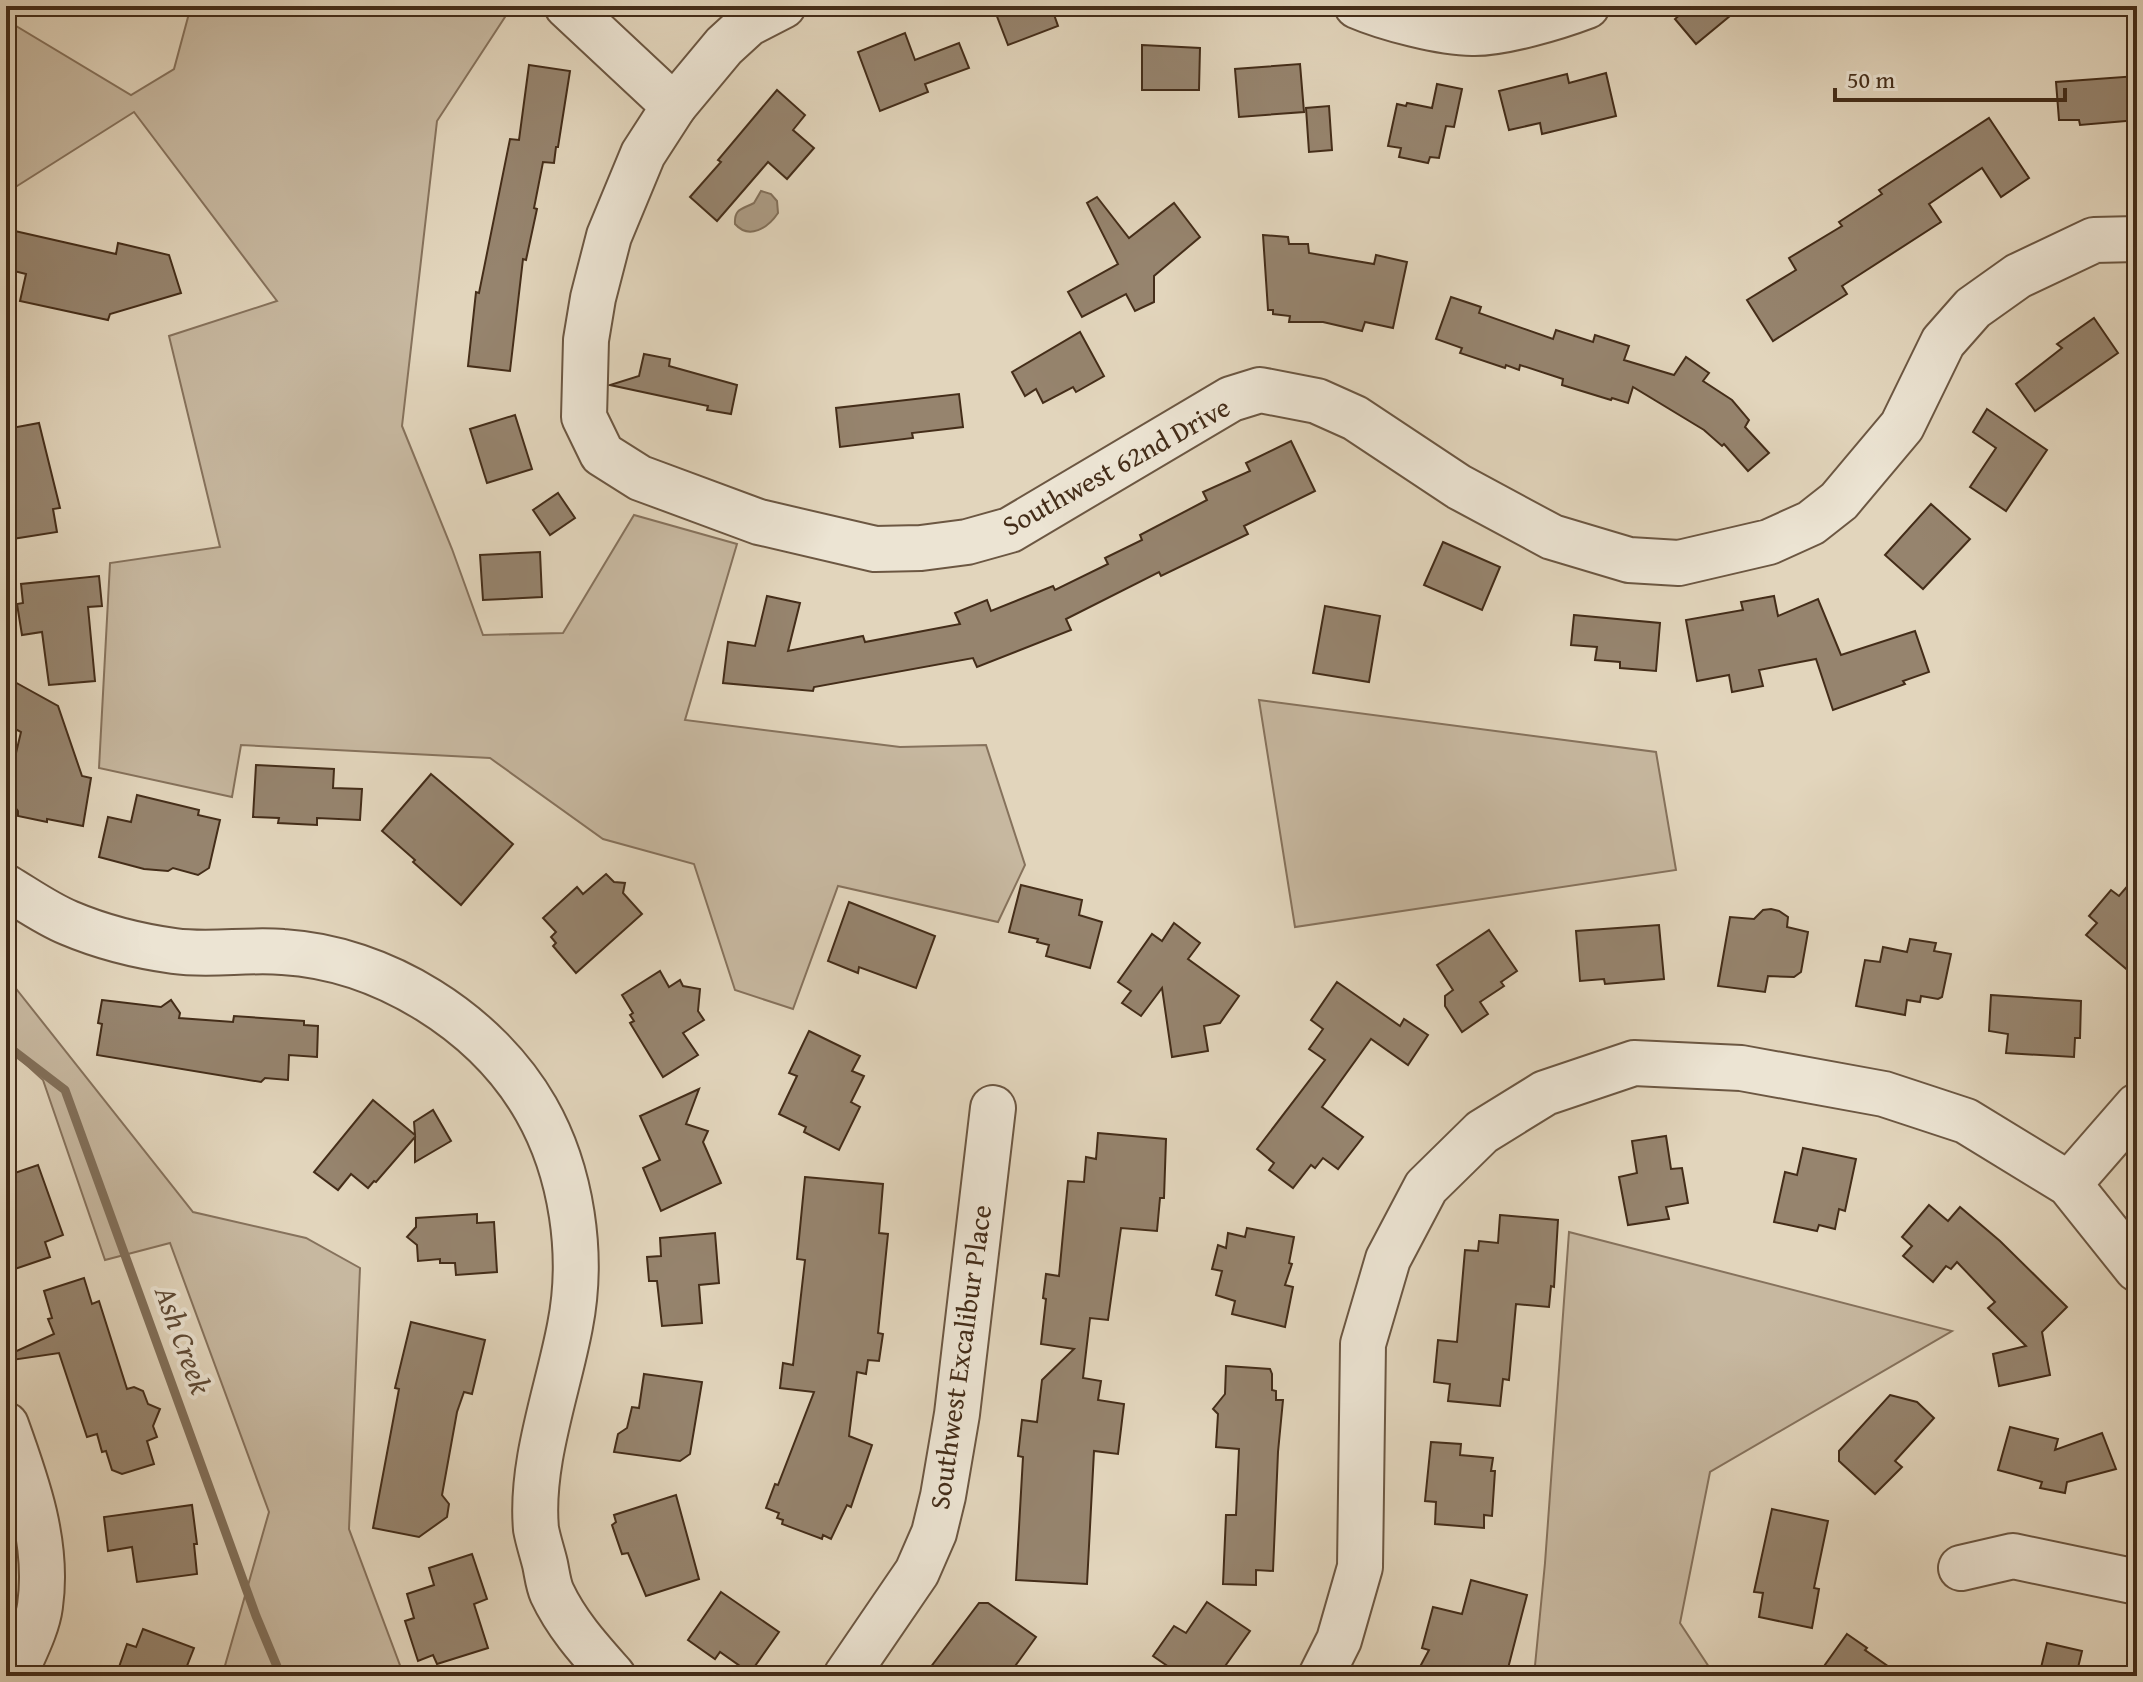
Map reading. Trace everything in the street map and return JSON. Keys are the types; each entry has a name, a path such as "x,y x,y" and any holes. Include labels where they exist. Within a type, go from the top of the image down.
{"street":[{"path":"567,6 674,106"},
{"name":"Southwest 62nd Drive","path":"783,6 748,24 724,46 674,106 643,154 609,236 593,298 586,340 584,417 602,454 640,478 759,522 875,549 952,544 1010,530 1231,399 1260,390 1317,401 1355,418 1459,487 1552,537 1629,560 1679,563 1769,542 1811,523 1839,501 1902,426 1943,342 1973,308 2018,276 2094,240 2137,239"},
{"path":"1357,6 1382,17 1470,33 1497,31 1587,6"},
{"path":"6,887 66,923 119,940 176,952 285,952 343,961 399,984 452,1015 501,1061 536,1109 557,1157 570,1204 577,1256 571,1323 539,1469 536,1528 551,1592 579,1638 613,1676"},
{"path":"1321,1676 1339,1640 1360,1567 1363,1344 1388,1259 1426,1187 1482,1132 1545,1093 1634,1063 1741,1068 1884,1094 1966,1121 2069,1184 2137,1269"},
{"path":"2069,1184 2137,1106"},
{"name":"Southwest Excalibur Place","path":"846,1676 917,1572 934,1533 957,1414 993,1108"},
{"path":"6,1425 25,1477 42,1550 40,1608 14,1676"},
{"path":"1961,1568 2013,1556 2137,1582"}],"shaded area":[{"path":"191,6 490,6 505,17 437,121 402,426 483,635 563,633 634,515 737,544 685,720 900,747 986,745 1025,865 998,922 838,886 793,1009 735,990 694,864 603,839 490,758 241,745 232,797 99,768 110,563 220,547 169,336 277,301 134,112 6,193 6,20 131,95 174,69"},
{"path":"761,191 771,194 777,201 778,213 758,230 740,229 735,224 736,215 754,203"},
{"path":"1259,700 1656,752 1676,870 1295,927"},
{"path":"6,976 193,1212 306,1238 360,1268 349,1529 404,1676 222,1676 269,1512 170,1243 105,1260 43,1080 6,1046"},
{"path":"1569,1232 1952,1331 1710,1472 1680,1623 1715,1676 1534,1676"}],"building":[{"path":"993,6 1051,6 1058,26 1008,45"},
{"path":"1690,6 1742,6 1696,44 1675,19"},
{"path":"905,33 915,60 959,43 969,68 925,84 928,92 880,111 858,52"},
{"path":"1142,45 1200,48 1199,90 1142,90"},
{"path":"1300,64 1304,112 1239,117 1235,69"},
{"path":"529,65 570,71 558,147 554,163 543,162 534,208 537,209 526,260 523,259 510,371 468,366 476,292 479,293 510,139 519,140"},
{"path":"1606,73 1616,116 1542,134 1540,123 1509,130 1499,91 1567,74 1569,83"},
{"path":"2137,76 2137,120 2080,125 2079,120 2059,120 2056,82"},
{"path":"1437,84 1462,89 1454,127 1446,126 1439,158 1430,157 1428,163 1399,157 1401,148 1388,146 1397,104 1432,108"},
{"path":"777,90 805,115 793,130 814,148 787,179 768,162 717,221 690,197"},
{"path":"1329,106 1332,150 1309,152 1306,108"},
{"path":"1989,118 2029,178 2001,197 1982,168 1929,204 1941,222 1842,286 1847,294 1773,341 1747,300 1796,270 1789,258 1842,226 1839,222 1882,194 1879,190"},
{"path":"1097,197 1129,238 1174,203 1200,237 1154,276 1154,302 1135,311 1126,294 1082,317 1068,292 1118,264 1087,203"},
{"path":"6,229 116,254 118,243 169,255 181,293 110,314 108,320 20,301 26,274 6,269"},
{"path":"1263,235 1288,237 1289,244 1308,244 1309,253 1374,264 1376,255 1407,262 1393,328 1365,322 1362,331 1323,322 1289,322 1290,316 1273,314 1273,310 1268,310"},
{"path":"1451,297 1481,307 1479,313 1553,339 1556,330 1593,342 1595,335 1629,346 1624,360 1674,375 1686,357 1709,373 1703,381 1732,400 1749,420 1745,427 1769,453 1748,471 1724,444 1722,446 1704,430 1633,387 1628,403 1611,400 1562,385 1563,379 1520,365 1519,370 1506,365 1505,368 1460,353 1462,348 1436,339"},
{"path":"2094,318 2118,353 2035,411 2016,384 2062,348 2057,344"},
{"path":"1080,332 1104,376 1076,392 1073,387 1043,403 1036,389 1025,396 1012,372"},
{"path":"644,354 670,359 669,366 737,385 731,414 707,410 708,406 610,385 639,376"},
{"path":"959,394 963,427 912,433 913,438 840,447 836,408"},
{"path":"1987,409 2047,450 2006,511 1970,487 1996,448 1973,432"},
{"path":"515,415 532,469 487,483 470,429"},
{"path":"39,423 60,508 53,509 57,532 6,540 6,429"},
{"path":"1291,441 1315,491 1244,526 1248,534 1161,576 1159,572 1066,619 1071,630 977,667 973,658 814,687 813,691 723,683 728,642 755,646 767,596 800,603 788,651 863,636 865,642 960,624 955,613 987,600 991,611 1053,586 1055,590 1108,564 1105,558 1142,540 1140,535 1207,500 1203,492 1250,471 1246,463"},
{"path":"558,493 575,518 550,535 533,510"},
{"path":"1931,504 1970,539 1923,589 1885,555"},
{"path":"1443,542 1500,567 1482,610 1424,585"},
{"path":"540,552 542,597 483,600 480,555"},
{"path":"99,576 102,606 88,607 95,681 49,685 42,632 22,635 17,604 23,603 21,584"},
{"path":"1774,596 1778,616 1818,599 1841,655 1915,631 1929,672 1833,710 1816,659 1759,670 1763,686 1732,692 1729,675 1697,681 1686,620 1743,610 1741,602"},
{"path":"1325,606 1380,616 1369,682 1313,673"},
{"path":"1574,615 1660,623 1656,671 1620,668 1620,662 1595,660 1597,647 1571,645"},
{"path":"13,681 58,706 82,776 91,778 83,826 18,816 18,811 6,795 21,732 6,724 6,697"},
{"path":"256,765 334,769 333,788 362,789 360,820 317,818 317,825 278,823 279,818 253,817"},
{"path":"431,774 513,844 461,905 382,831"},
{"path":"137,795 199,810 198,815 220,820 209,868 198,875 173,868 168,871 144,869 99,857 108,817 131,822"},
{"path":"606,874 614,882 625,883 623,893 642,914 576,973 553,946 556,943 551,937 556,932 543,918 577,887 583,894"},
{"path":"2137,875 2137,978 2086,935 2097,923 2089,916 2111,890 2119,896"},
{"path":"1021,885 1082,900 1079,915 1102,922 1090,968 1046,956 1049,945 1009,932"},
{"path":"849,902 935,936 916,988 859,967 858,973 828,961"},
{"path":"1771,909 1788,917 1787,927 1808,932 1801,972 1794,977 1768,976 1765,992 1718,986 1730,917 1754,919 1763,910"},
{"path":"1174,923 1200,943 1188,959 1239,996 1220,1023 1204,1026 1208,1051 1172,1057 1162,988 1141,1016 1122,1003 1131,991 1118,982 1152,934 1162,941"},
{"path":"1659,925 1664,979 1605,984 1604,979 1580,981 1576,931"},
{"path":"1489,930 1517,971 1501,982 1504,986 1480,1002 1488,1014 1462,1032 1445,1006 1445,996 1453,990 1437,965"},
{"path":"1910,939 1936,943 1934,951 1951,954 1942,997 1921,996 1920,1002 1907,1000 1905,1015 1856,1006 1865,960 1880,962 1883,947 1907,952"},
{"path":"660,971 669,987 680,980 683,986 700,989 698,1011 704,1020 683,1033 698,1055 663,1077 630,1023 634,1021 630,1015 633,1013 622,995"},
{"path":"1337,982 1400,1026 1404,1019 1428,1035 1408,1065 1371,1039 1322,1107 1363,1137 1338,1169 1323,1158 1315,1168 1311,1165 1293,1188 1269,1170 1274,1163 1257,1149 1325,1060 1309,1049 1323,1029 1311,1020"},
{"path":"1991,995 2081,1001 2080,1038 2075,1038 2074,1057 2006,1053 2008,1034 1989,1031"},
{"path":"102,1000 161,1007 171,1000 180,1013 179,1018 233,1022 234,1016 304,1021 304,1025 318,1026 317,1057 289,1055 288,1080 265,1078 261,1082 97,1055"},
{"path":"809,1031 860,1056 852,1071 864,1076 851,1102 860,1107 839,1150 804,1132 806,1127 779,1114 797,1076 789,1073"},
{"path":"699,1089 686,1124 708,1131 703,1142 721,1183 661,1211 643,1168 660,1160 640,1116"},
{"path":"373,1100 415,1135 414,1122 433,1110 451,1141 415,1162 415,1137 368,1188 351,1174 338,1190 314,1172"},
{"path":"1098,1133 1166,1139 1164,1198 1160,1198 1157,1231 1121,1228 1108,1320 1090,1318 1083,1378 1101,1381 1098,1400 1124,1404 1118,1454 1094,1451 1087,1584 1016,1580 1023,1457 1018,1456 1022,1420 1037,1422 1042,1380 1074,1349 1041,1344 1046,1274 1059,1276 1068,1181 1084,1182 1086,1157 1096,1159"},
{"path":"1666,1136 1671,1169 1682,1168 1688,1203 1666,1207 1669,1219 1628,1225 1619,1177 1637,1173 1632,1141"},
{"path":"1803,1148 1856,1159 1845,1211 1839,1209 1835,1229 1819,1225 1817,1231 1774,1222 1785,1172 1797,1175"},
{"path":"38,1165 63,1235 45,1242 50,1257 6,1272 6,1176"},
{"path":"805,1177 883,1184 879,1233 888,1234 878,1333 883,1334 879,1361 868,1360 866,1374 857,1372 849,1436 872,1445 851,1507 847,1505 831,1539 823,1535 822,1539 782,1524 783,1520 777,1518 779,1513 766,1508 814,1392 780,1388 783,1363 793,1365 805,1260 797,1259"},
{"path":"1929,1205 1948,1221 1960,1207 2000,1241 2067,1307 2042,1332 2050,1375 1999,1386 1993,1354 2026,1346 1988,1308 1995,1302 1957,1262 1951,1269 1946,1266 1933,1282 1903,1256 1912,1246 1902,1237"},
{"path":"477,1214 477,1223 494,1222 497,1272 456,1275 455,1263 440,1263 440,1259 418,1261 417,1245 407,1237 416,1227 416,1218"},
{"path":"1500,1215 1558,1220 1554,1287 1551,1286 1549,1307 1516,1304 1509,1380 1503,1379 1500,1406 1448,1401 1450,1384 1434,1382 1438,1340 1457,1342 1465,1250 1478,1251 1479,1241 1498,1243"},
{"path":"1247,1228 1294,1237 1289,1263 1292,1264 1285,1285 1293,1287 1285,1327 1232,1314 1235,1301 1216,1295 1222,1271 1212,1269 1218,1245 1226,1248 1228,1233 1245,1237"},
{"path":"715,1233 719,1283 699,1285 702,1323 662,1326 657,1281 649,1281 647,1257 661,1256 660,1238"},
{"path":"84,1278 92,1304 99,1301 127,1389 134,1387 143,1391 148,1404 160,1409 153,1426 157,1437 147,1441 154,1464 122,1474 112,1470 97,1434 87,1437 59,1353 12,1360 10,1354 54,1334 48,1319 52,1318 44,1291"},
{"path":"411,1322 485,1340 472,1394 464,1392 457,1412 442,1495 449,1504 447,1517 419,1537 373,1528 399,1389 395,1388"},
{"path":"1226,1366 1270,1369 1276,1400 1283,1400 1273,1571 1256,1570 1256,1585 1223,1584 1226,1515 1236,1515 1239,1449 1216,1447 1218,1414 1213,1409 1225,1394"},
{"path":"644,1374 702,1382 690,1454 680,1461 614,1452 618,1434 627,1428 632,1407 639,1408"},
{"path":"1890,1395 1917,1402 1934,1418 1895,1461 1902,1467 1875,1494 1839,1461 1839,1451"},
{"path":"2010,1427 2058,1439 2055,1450 2102,1433 2116,1469 2067,1482 2065,1493 2040,1488 2042,1482 1998,1470"},
{"path":"1431,1442 1461,1444 1460,1455 1493,1458 1492,1516 1484,1515 1484,1528 1435,1524 1436,1502 1425,1501"},
{"path":"676,1495 699,1579 646,1596 628,1553 622,1554 612,1525 616,1522 614,1515"},
{"path":"192,1505 197,1574 137,1582 132,1547 108,1551 104,1517"},
{"path":"1772,1509 1828,1521 1814,1588 1819,1589 1812,1628 1759,1617 1763,1593 1754,1592"},
{"path":"472,1554 487,1599 474,1604 488,1648 437,1664 433,1655 418,1661 405,1621 414,1618 407,1594 434,1585 429,1568"},
{"path":"1471,1580 1527,1595 1506,1676 1415,1676 1429,1650 1422,1648 1433,1607 1462,1614"},
{"path":"721,1592 779,1632 750,1673 720,1652 715,1659 688,1640"},
{"path":"1207,1602 1250,1631 1218,1676 1182,1676 1153,1656 1174,1626 1186,1633"},
{"path":"979,1603 988,1603 1036,1637 1008,1676 924,1676"},
{"path":"143,1629 194,1648 183,1676 122,1676 125,1669 119,1667 127,1644 136,1647"},
{"path":"1847,1634 1867,1648 1865,1650 1902,1676 1817,1676"},
{"path":"2047,1643 2082,1651 2076,1676 2039,1676"}],"waterway":[{"name":"Ash Creek","path":"6,1045 65,1090 256,1616 281,1676"}]}
